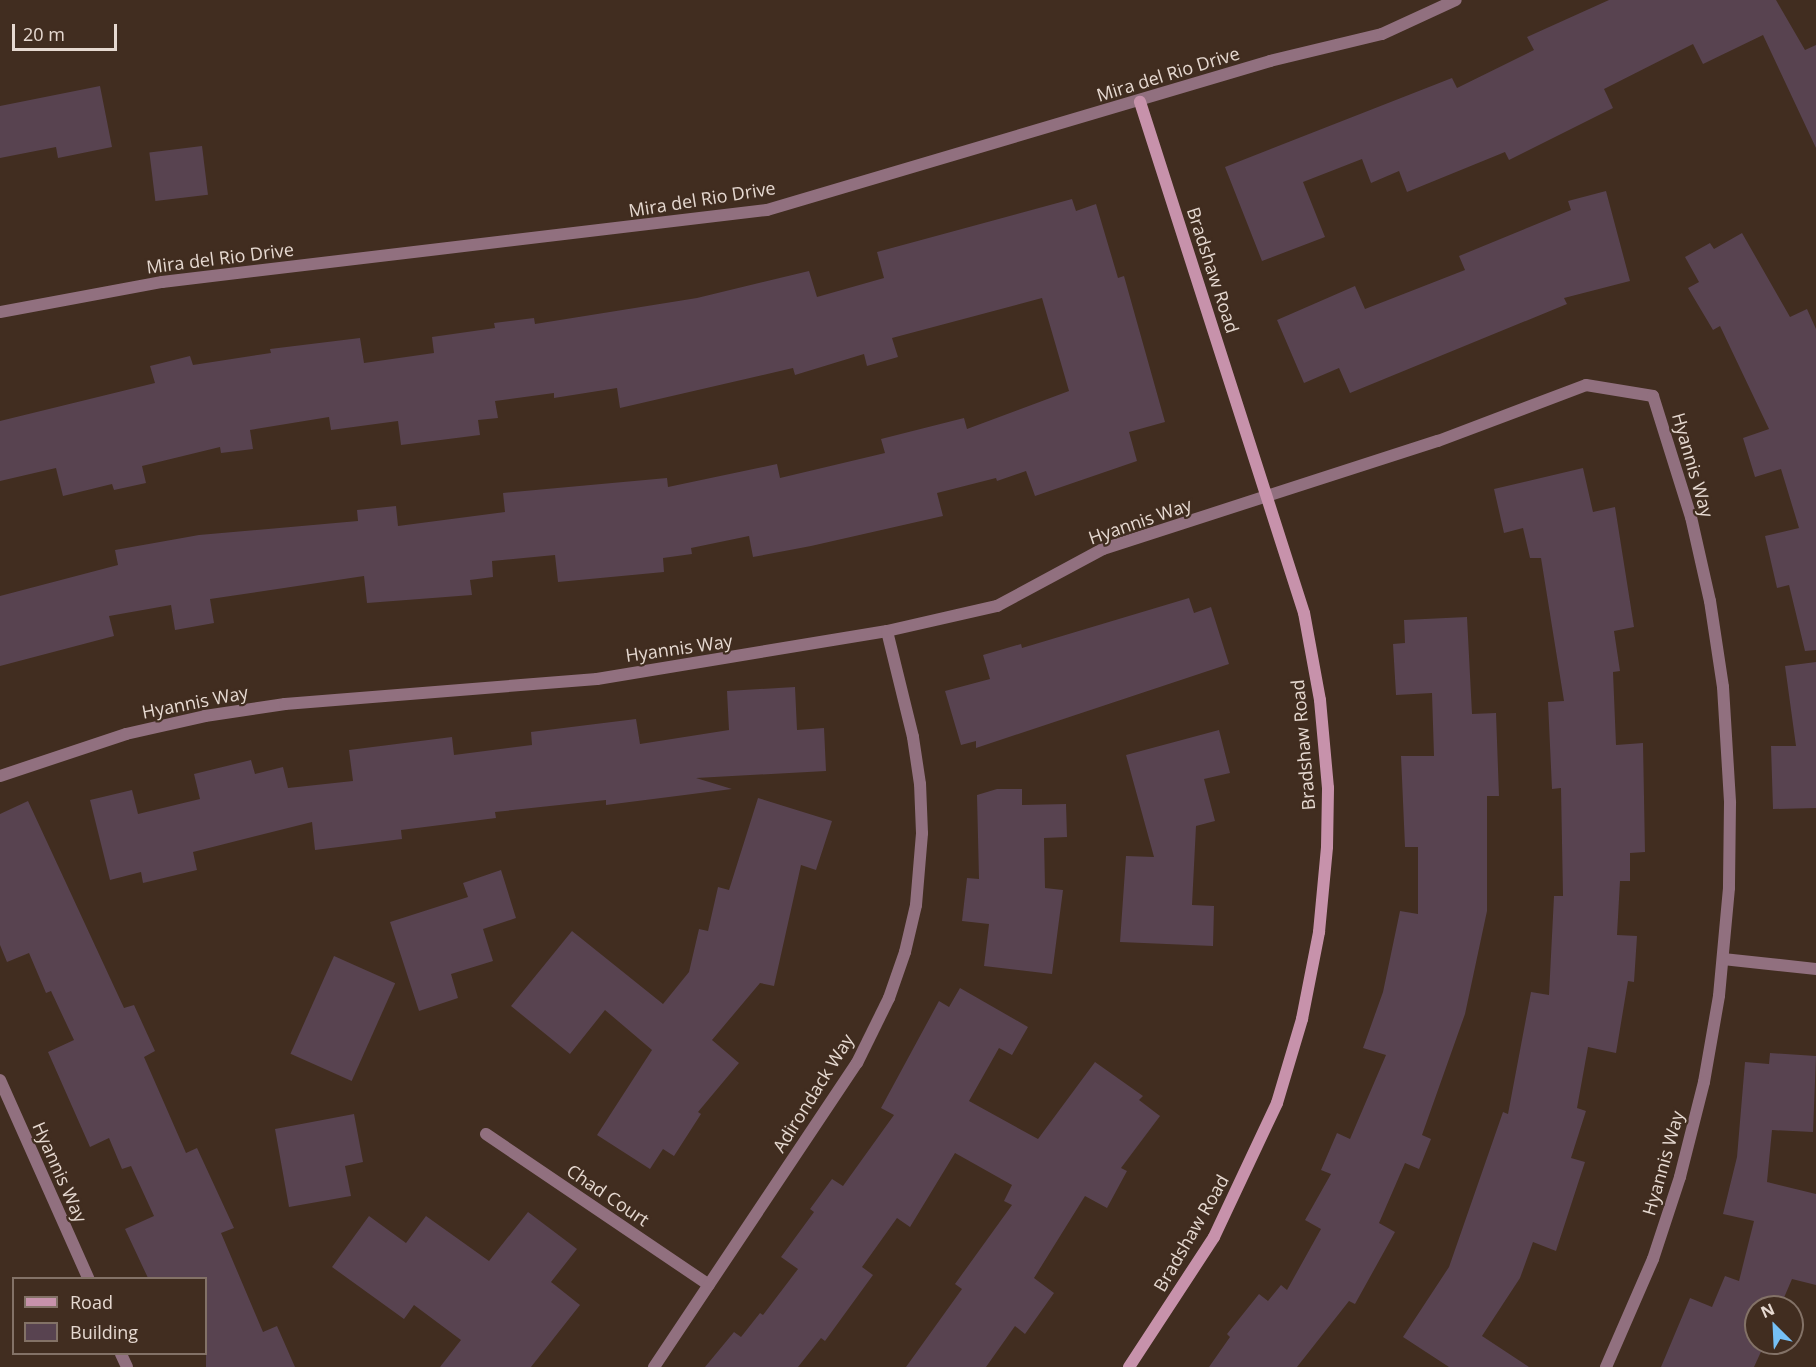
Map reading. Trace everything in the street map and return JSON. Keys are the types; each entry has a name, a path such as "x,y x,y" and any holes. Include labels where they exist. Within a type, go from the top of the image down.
{"street":[{"name":"Mira del Rio Drive","path":"0,312 162,282 767,210 1140,102 1270,61 1383,34 1456,0"},
{"name":"Bradshaw Road","path":"1129,1367 1214,1237 1272,1114 1302,1019 1319,932 1328,788 1320,700 1304,613 1269,498 1140,102"},
{"name":"Hyannis Way","path":"0,776 126,734 205,716 285,704 597,679 886,631 997,606 1103,549 1269,498 1438,441 1586,385 1653,396 1691,517 1710,601 1723,687 1730,802 1723,959 1704,1082 1680,1177 1653,1259 1606,1367"},
{"name":"Adirondack Way","path":"654,1367 857,1063 890,998 905,952 916,905 922,833 920,784 913,737 886,631"},
{"path":"1723,959 1816,969"},
{"name":"Hyannis Way","path":"0,1080 88,1277"},
{"name":"Chad Court","path":"486,1134 709,1285"}],"building":[{"path":"1609,0 1776,0 1805,50 1816,45 1816,148 1763,35 1703,64 1693,44 1604,89 1613,108 1509,160 1505,152 1407,192 1399,171 1371,183 1362,159 1303,182 1325,237 1262,261 1225,167 1452,78 1457,88 1534,50 1527,37"},
{"path":"100,86 112,147 58,158 56,147 0,158 0,106"},
{"path":"202,146 208,195 155,201 149,152"},
{"path":"1606,191 1630,281 1564,298 1567,304 1350,393 1339,368 1304,383 1277,320 1355,286 1365,309 1465,270 1459,256 1571,210 1568,201"},
{"path":"1072,199 1076,211 1096,204 1118,278 1124,276 1165,422 1129,432 1137,461 1035,496 1026,471 997,481 996,478 937,493 943,516 811,546 753,557 749,536 691,548 692,554 663,558 664,572 558,582 555,555 492,561 493,577 470,580 472,595 367,603 364,576 210,599 214,623 175,630 171,605 109,616 114,636 0,666 0,596 118,565 115,550 199,535 358,521 357,510 396,506 398,526 505,512 503,493 667,478 668,487 777,464 780,478 885,453 881,439 964,418 967,429 1069,391 1042,298 892,338 898,357 867,366 864,354 795,375 793,368 620,408 617,388 554,398 554,393 495,401 498,418 478,420 480,435 401,445 398,421 331,430 329,417 250,430 253,449 221,453 220,447 142,466 146,483 114,490 112,484 63,496 56,468 0,481 0,421 155,383 150,366 190,356 193,365 271,353 270,349 360,338 364,363 434,353 432,337 495,328 494,323 534,318 535,324 697,298 809,271 817,297 884,278 877,252"},
{"path":"1742,233 1790,317 1807,309 1816,329 1816,650 1805,651 1789,585 1777,588 1765,536 1799,528 1781,469 1755,477 1743,438 1769,429 1720,326 1713,330 1688,288 1699,282 1685,257 1710,243 1714,249"},
{"path":"1583,468 1593,512 1615,507 1634,627 1614,631 1620,671 1613,672 1616,745 1643,743 1645,852 1630,853 1630,881 1620,881 1617,935 1637,936 1634,982 1628,981 1616,1053 1588,1047 1577,1108 1586,1111 1571,1158 1585,1162 1556,1251 1533,1242 1520,1278 1482,1336 1529,1367 1449,1367 1403,1337 1449,1267 1503,1112 1508,1114 1531,992 1549,995 1554,896 1563,896 1561,788 1552,789 1548,702 1564,701 1541,558 1530,558 1523,528 1504,533 1494,489"},
{"path":"1189,598 1194,613 1211,607 1229,664 976,748 976,741 961,745 945,691 990,679 983,655 1021,644 1022,648"},
{"path":"1467,617 1472,714 1496,713 1499,796 1487,796 1487,911 1465,1014 1422,1135 1431,1139 1419,1169 1405,1163 1379,1223 1395,1232 1355,1304 1349,1301 1297,1367 1209,1367 1230,1337 1227,1334 1259,1294 1268,1301 1281,1285 1287,1290 1321,1229 1305,1220 1331,1174 1321,1170 1337,1133 1350,1139 1386,1055 1363,1048 1383,992 1400,911 1418,914 1418,847 1405,847 1401,756 1434,756 1432,693 1396,695 1393,644 1405,643 1404,620"},
{"path":"1816,662 1816,808 1773,809 1771,746 1796,746 1785,666"},
{"path":"795,687 797,730 824,728 826,771 696,778 732,789 606,805 606,800 495,812 496,818 401,830 402,839 315,850 312,822 193,852 197,870 143,883 141,872 110,880 90,800 132,790 138,814 200,799 194,774 251,760 255,774 283,767 288,788 353,781 349,750 452,737 454,755 532,745 531,732 636,719 640,744 729,730 727,691"},
{"path":"1219,730 1230,773 1204,779 1215,821 1196,826 1192,905 1214,906 1213,946 1120,942 1126,856 1154,857 1126,755"},
{"path":"997,789 1022,789 1022,805 1066,804 1067,837 1044,838 1045,888 1063,890 1052,974 984,966 989,924 962,921 967,878 979,879 977,795"},
{"path":"758,798 832,821 816,870 801,865 774,986 760,983 712,1040 739,1063 698,1112 701,1114 674,1156 663,1149 650,1169 597,1135 652,1050 605,1010 570,1054 511,1006 572,931 663,1004 689,972 699,929 708,931 718,887 729,890"},
{"path":"28,801 124,1008 134,1005 155,1051 144,1057 186,1153 197,1148 234,1228 221,1233 263,1332 277,1326 295,1367 206,1367 207,1277 148,1277 125,1229 154,1216 131,1166 122,1169 109,1138 90,1147 48,1052 74,1040 51,991 46,993 29,953 7,962 0,945 0,814"},
{"path":"501,870 516,918 483,929 493,961 451,974 458,998 419,1011 390,922 468,897 463,883"},
{"path":"334,956 395,983 352,1081 290,1054"},
{"path":"960,988 1028,1027 1012,1055 999,1048 969,1101 1038,1139 1095,1062 1143,1096 1139,1100 1160,1116 1121,1168 1127,1171 1107,1208 1085,1196 1034,1278 1054,1293 1025,1334 1015,1326 986,1367 906,1367 962,1289 955,1284 1012,1205 1004,1201 1012,1185 955,1153 910,1227 897,1218 862,1267 873,1275 825,1341 821,1338 798,1367 705,1367 734,1332 741,1337 760,1313 763,1315 798,1269 781,1257 814,1212 810,1209 832,1179 843,1186 894,1115 881,1108 939,1001 949,1007"},
{"path":"1770,1053 1816,1056 1813,1132 1772,1130 1767,1182 1816,1194 1816,1285 1792,1279 1785,1295 1744,1295 1744,1355 1760,1355 1754,1367 1661,1367 1690,1298 1712,1307 1725,1276 1739,1281 1754,1221 1723,1214 1737,1157 1745,1062 1769,1064"},
{"path":"354,1114 363,1162 345,1166 351,1196 289,1207 275,1129"},
{"path":"528,1212 577,1249 551,1282 580,1305 531,1367 440,1367 461,1340 414,1305 404,1319 332,1267 369,1216 406,1243 426,1216 489,1261"}]}
